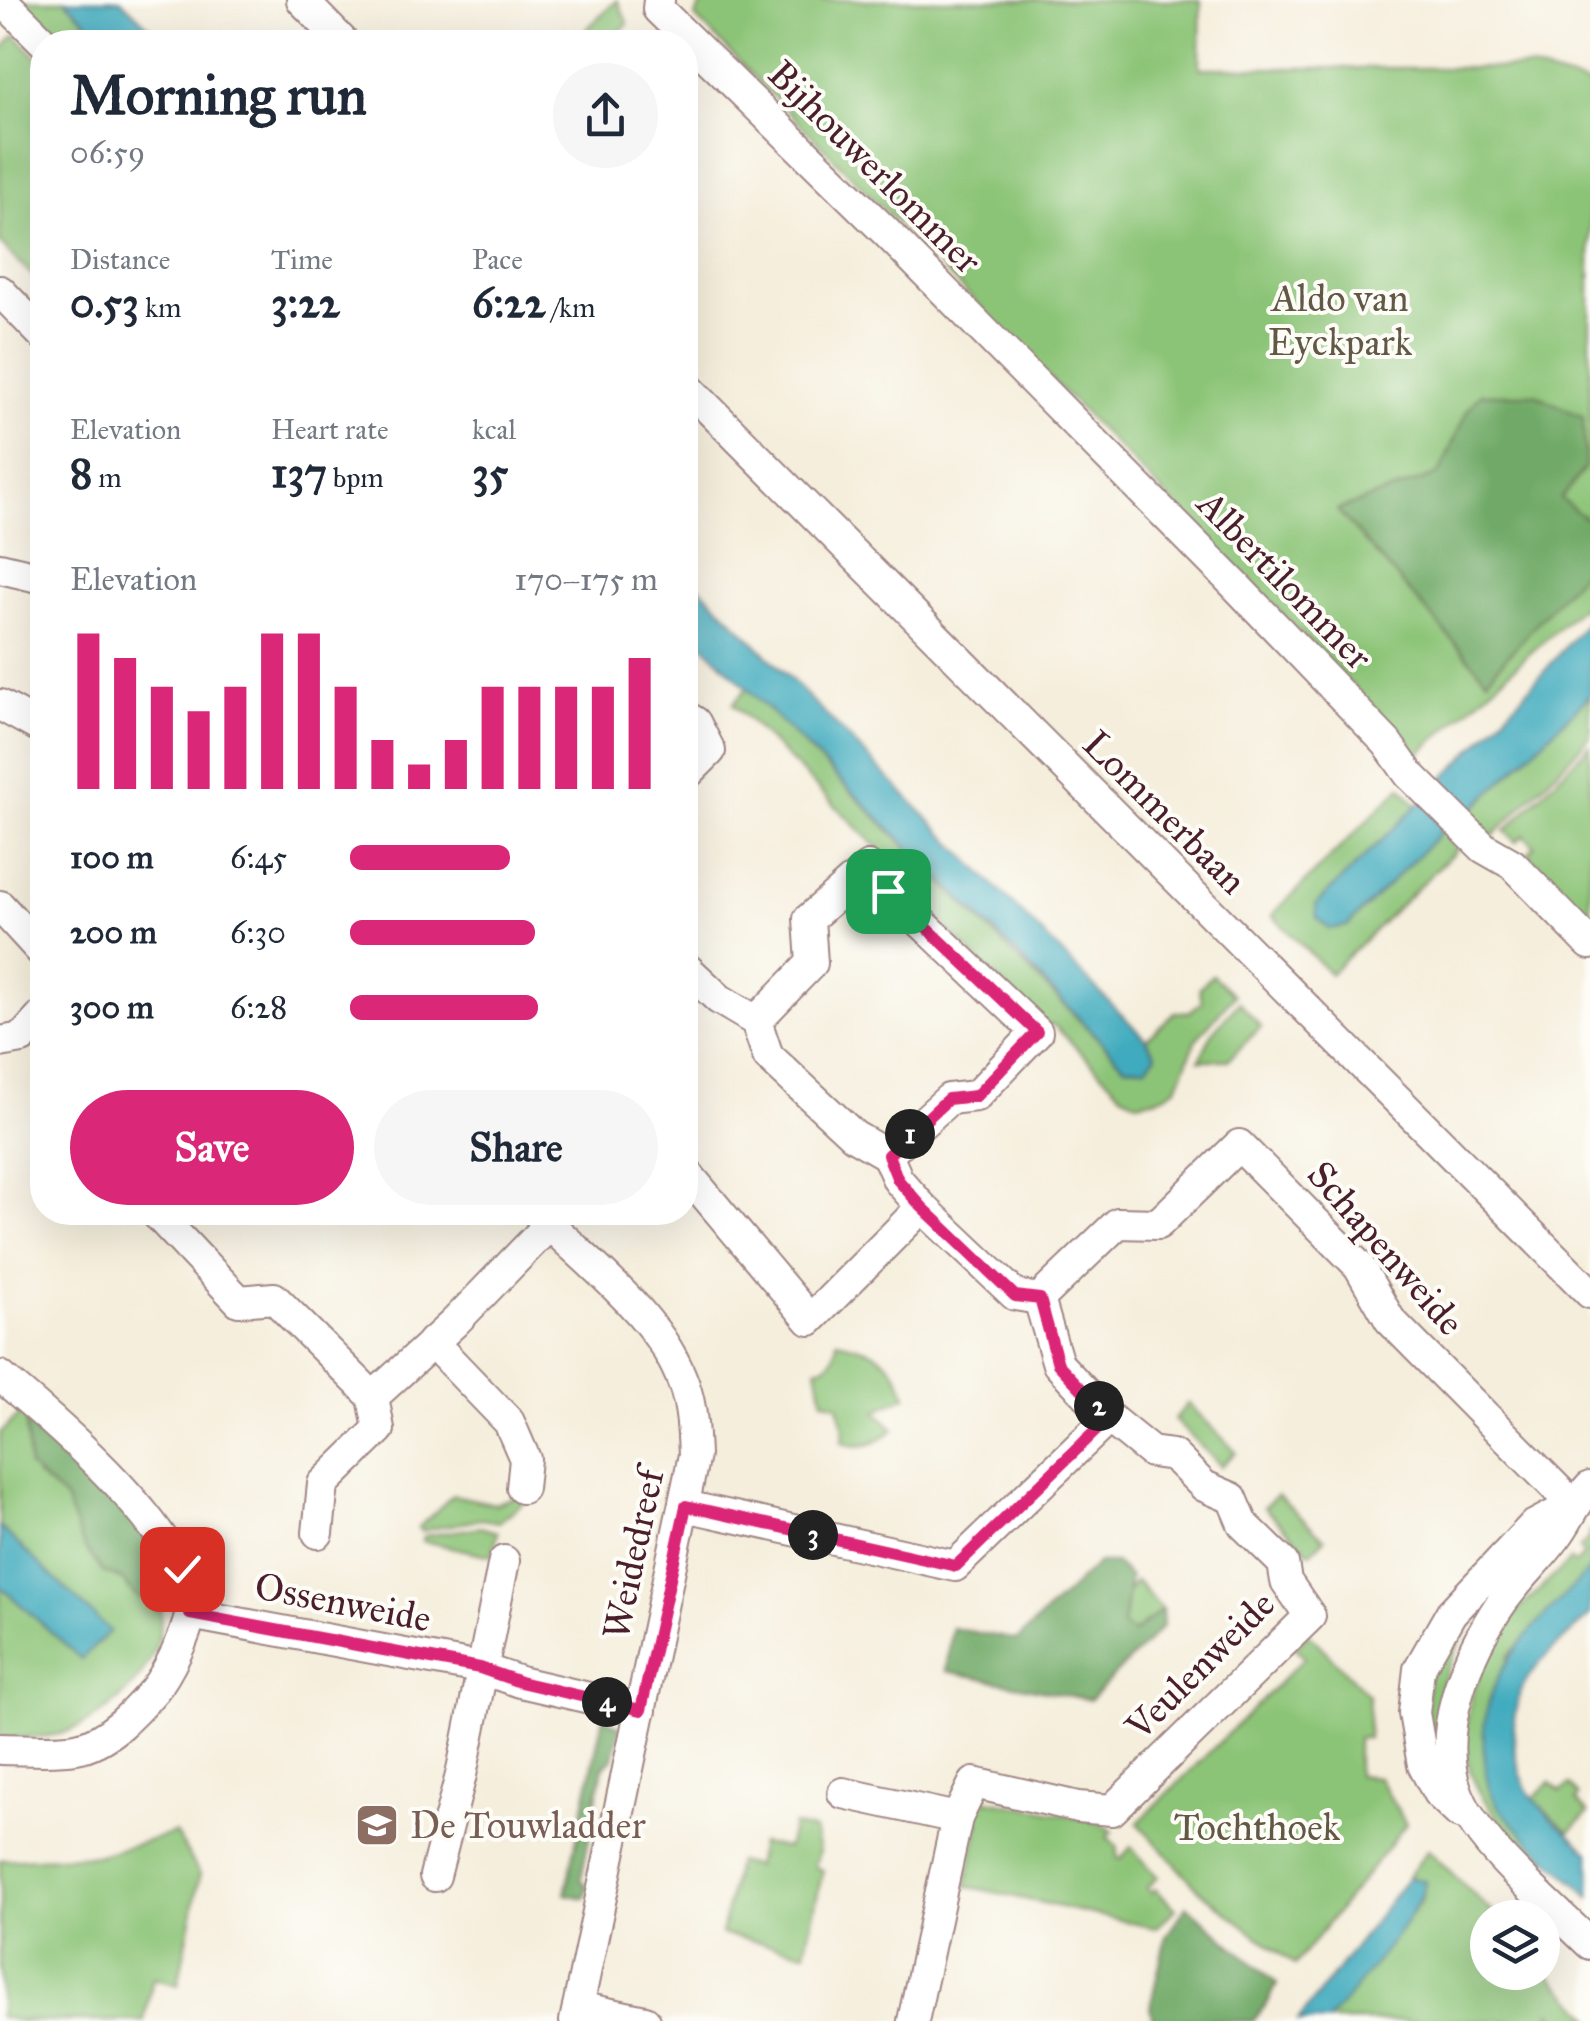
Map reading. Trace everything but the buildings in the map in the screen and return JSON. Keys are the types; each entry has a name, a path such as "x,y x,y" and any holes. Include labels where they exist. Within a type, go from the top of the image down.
{"street":[{"path":"302,0 331,30"},
{"name":"Bijhouwerlommer","path":"658,0 658,9 679,30"},
{"path":"5,13 30,32"},
{"name":"Bijhouwerlommer","path":"698,48 1040,390"},
{"path":"0,291 30,322"},
{"name":"Albertilommer","path":"1040,390 1234,584 1387,743 1424,789 1484,848 1512,864 1590,944"},
{"name":"Lommerbaan","path":"698,398 1590,1294"},
{"path":"0,568 30,575"},
{"path":"0,706 30,722"},
{"path":"698,729 710,751 698,763"},
{"path":"756,1021 812,964 809,919 868,867 888,891 1037,1032 976,1096 948,1099 888,1155"},
{"path":"0,906 30,939"},
{"path":"686,1506 956,1566 1109,1418 1058,1364 1040,1299 1015,1296 922,1207 898,1180 888,1155 854,1136 768,1056 756,1021 719,999 698,979"},
{"name":"Schapenweide","path":"1040,1299 1118,1222 1158,1224 1240,1145 1359,1266 1390,1320 1581,1496"},
{"path":"698,1186 810,1320 922,1207"},
{"path":"166,1225 239,1301 274,1298 373,1397 379,1429 322,1484 318,1533"},
{"path":"373,1397 432,1342 538,1225"},
{"name":"Weidedreef","path":"549,1225 644,1318 674,1362 685,1386 694,1455 577,2014"},
{"path":"432,1342 509,1422 525,1459 522,1488"},
{"path":"0,1376 128,1496 158,1530 182,1569 190,1614 166,1675 128,1721 79,1748 0,1749"},
{"name":"Veulenweide","path":"912,2021 956,1818 974,1783 1078,1807 1112,1810 1310,1616 1286,1581 1283,1563 1243,1524 1232,1498 1204,1486 1173,1454 1151,1452 1109,1418"},
{"path":"1581,1496 1532,1526 1450,1613 1419,1669 1414,1713 1423,1764 1438,1793 1590,1944"},
{"path":"1479,1832 1456,1788 1451,1756 1452,1707 1472,1656 1502,1602 1559,1534 1581,1496"},
{"path":"435,1876 461,1775 504,1561"},
{"name":"Ossenweide","path":"190,1614 480,1668 520,1682 641,1710"},
{"path":"843,1793 956,1818"},
{"path":"577,2014 644,2021"}],"green space":[{"path":"28,0 65,0 95,30 38,30 22,15"},
{"path":"617,0 628,24 622,30 586,30"},
{"name":"Aldo van Eyckpark","path":"704,0 1201,0 1200,68 1528,68 1590,85 1590,599 1419,754 695,17"},
{"path":"15,35 30,50 30,273 0,243 0,52"},
{"path":"1480,394 1535,394 1583,417 1585,467 1561,499 1590,522 1590,563 1487,679 1337,510 1439,474 1467,411"},
{"path":"747,688 1125,1066 1146,1067 1155,1055 1146,1039 1175,1012 1190,1012 1202,1002 1199,988 1212,975 1234,995 1196,1040 1177,1087 1159,1098 1137,1102 1122,1094 1055,1026 1041,1023 878,859 878,848 733,704"},
{"path":"1590,695 1590,737 1492,837 1467,815"},
{"path":"1590,745 1590,918 1527,854 1535,846 1524,835 1516,842 1505,831"},
{"path":"1401,787 1417,806 1316,904 1347,926 1443,830 1458,848 1330,974 1272,915"},
{"path":"1239,1002 1261,1027 1228,1060 1199,1060 1213,1032"},
{"path":"837,1341 881,1357 902,1383 906,1396 876,1411 894,1429 870,1444 842,1442 844,1430 838,1405 823,1400 817,1368 832,1359"},
{"path":"1188,1403 1236,1452 1221,1466 1174,1420"},
{"path":"25,1409 37,1476 65,1499 103,1572 126,1583 161,1612 151,1658 132,1686 106,1710 63,1733 0,1737 0,1586 81,1659 109,1631 0,1527 0,1433"},
{"path":"25,1409 95,1474 144,1528 157,1560 161,1612 133,1593 120,1578 103,1572 84,1547 65,1499 29,1467"},
{"path":"453,1495 495,1504 517,1496 525,1501 499,1522 481,1519 422,1531 418,1528"},
{"path":"1277,1495 1325,1539 1310,1553 1264,1507"},
{"path":"480,1527 498,1532 492,1556 423,1541 424,1536"},
{"path":"1590,1530 1590,1569 1508,1656 1488,1787 1502,1810 1548,1856 1539,1863 1501,1822 1475,1782 1465,1737 1468,1711 1490,1645 1570,1560 1575,1564 1584,1554 1579,1549"},
{"path":"1510,1560 1459,1645 1444,1681 1437,1716 1442,1769 1424,1740 1428,1666"},
{"path":"1098,1563 1115,1563 1130,1577 1123,1626 1133,1633 1162,1610 1163,1626 1090,1700 946,1671 952,1628 1017,1640"},
{"path":"1136,1581 1162,1610 1133,1633 1123,1626 1128,1591"},
{"name":"Tochthoek","path":"1309,1634 1369,1696 1368,1738 1357,1738 1357,1775 1378,1777 1406,1824 1295,1965 1200,1891 1138,1823 1305,1657 1295,1647"},
{"path":"603,1717 620,1727 613,1759 603,1767 581,1880 588,1887 585,1898 565,1894"},
{"path":"1550,1782 1561,1792 1570,1785 1579,1796 1576,1801 1588,1813 1569,1832 1533,1799"},
{"path":"979,1801 1101,1822 1113,1832 1107,1837 1118,1847 1117,1858 1131,1847 1158,1877 1147,1888 1151,1893 1155,1889 1176,1909 1155,1928 966,1886 979,1822 964,1819"},
{"path":"793,1825 814,1830 819,1850 815,1867 823,1870 805,1952 721,1934 737,1862 755,1866 760,1843 787,1848"},
{"path":"175,1833 200,1874 178,1985 153,1978 144,2021 20,2021 0,2017 0,1860 99,1855"},
{"name":"Tochthoek","path":"1428,1850 1479,1900 1470,1900 1470,1990 1560,1990 1560,1985 1590,2016 1590,2021 1561,2021 1551,2012 1551,2021 1328,2021 1421,1901 1425,1882 1408,1877"},
{"path":"1187,1906 1277,1984 1253,2021 1153,2021 1150,2008 1166,1936"}],"water":[{"path":"65,0 121,0 152,30 95,30"},
{"path":"698,585 1146,1039 1156,1055 1146,1067 1125,1066 698,640"},
{"path":"1590,617 1590,695 1467,815 1443,830 1347,926 1329,929 1317,918 1316,904 1492,729"},
{"path":"0,1527 110,1631 81,1659 0,1586"},
{"path":"1590,1569 1590,1615 1530,1675 1517,1704 1514,1737 1520,1771 1534,1799 1590,1853 1590,1897 1493,1798 1485,1769 1484,1724 1490,1697 1514,1651"},
{"path":"1408,1877 1425,1881 1422,1893 1385,1951 1328,2021 1298,2021"}],"place":[{"name":"De Touwladder","path":"377,1825"}],"route":[{"path":"182,1569 190,1614 480,1668 520,1682 641,1710 686,1506 956,1566 1109,1418 1058,1364 1040,1299 1015,1296 898,1180 888,1155 948,1099 976,1096 1037,1032 888,891"}]}
